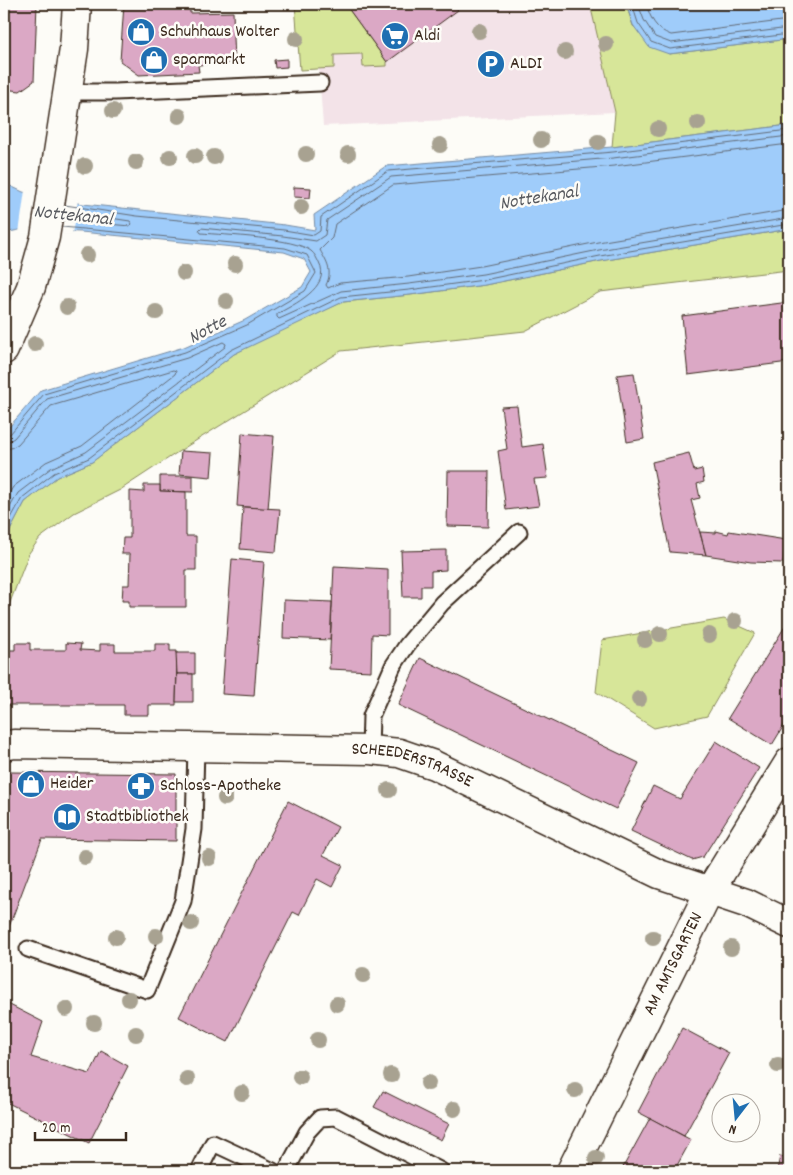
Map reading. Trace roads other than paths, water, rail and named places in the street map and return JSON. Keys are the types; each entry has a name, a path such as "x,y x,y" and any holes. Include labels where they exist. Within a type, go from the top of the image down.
{"street":[{"path":"4,350 30,287 45,236 74,49 77,4"},
{"name":"SCHEEDERSTRASSE","path":"4,746 14,744 196,746 370,750 400,754 434,765 658,874 746,904 789,924"},
{"name":"AM AMTSGARTEN","path":"571,1171 709,892 789,762"}],"lane":[{"path":"67,92 115,92 320,83"},
{"path":"370,750 371,716 393,666 408,644 442,603 519,532"},
{"path":"28,949 146,990 183,901 194,830 196,746"},
{"path":"286,1171 308,1132 320,1118 336,1117 441,1171"},
{"path":"199,1171 213,1143 273,1171"}],"water":[{"path":"626,4 789,4 789,39 669,54 649,47 633,25"},
{"name":"Nottekanal","path":"789,125 789,229 601,261 485,285 343,302 234,354 92,462 57,477 25,502 4,542 4,433 41,390 184,347 245,320 302,287 311,272 304,259 284,252 81,232 19,230 4,233 4,183 23,192 83,204 285,225 315,230 314,215 386,166 612,147"}],"place":[{"name":"Schuhhaus Wolter","path":"141,32"},
{"name":"Aldi","path":"395,36"},
{"name":"sparmarkt","path":"154,60"},
{"name":"ALDI","path":"491,64"},
{"name":"Heider","path":"31,784"},
{"name":"Schloss-Apotheke","path":"141,786"},
{"name":"Stadtbibliothek","path":"67,817"}],"water label":[{"name":"Notte","path":"208,331"}]}
